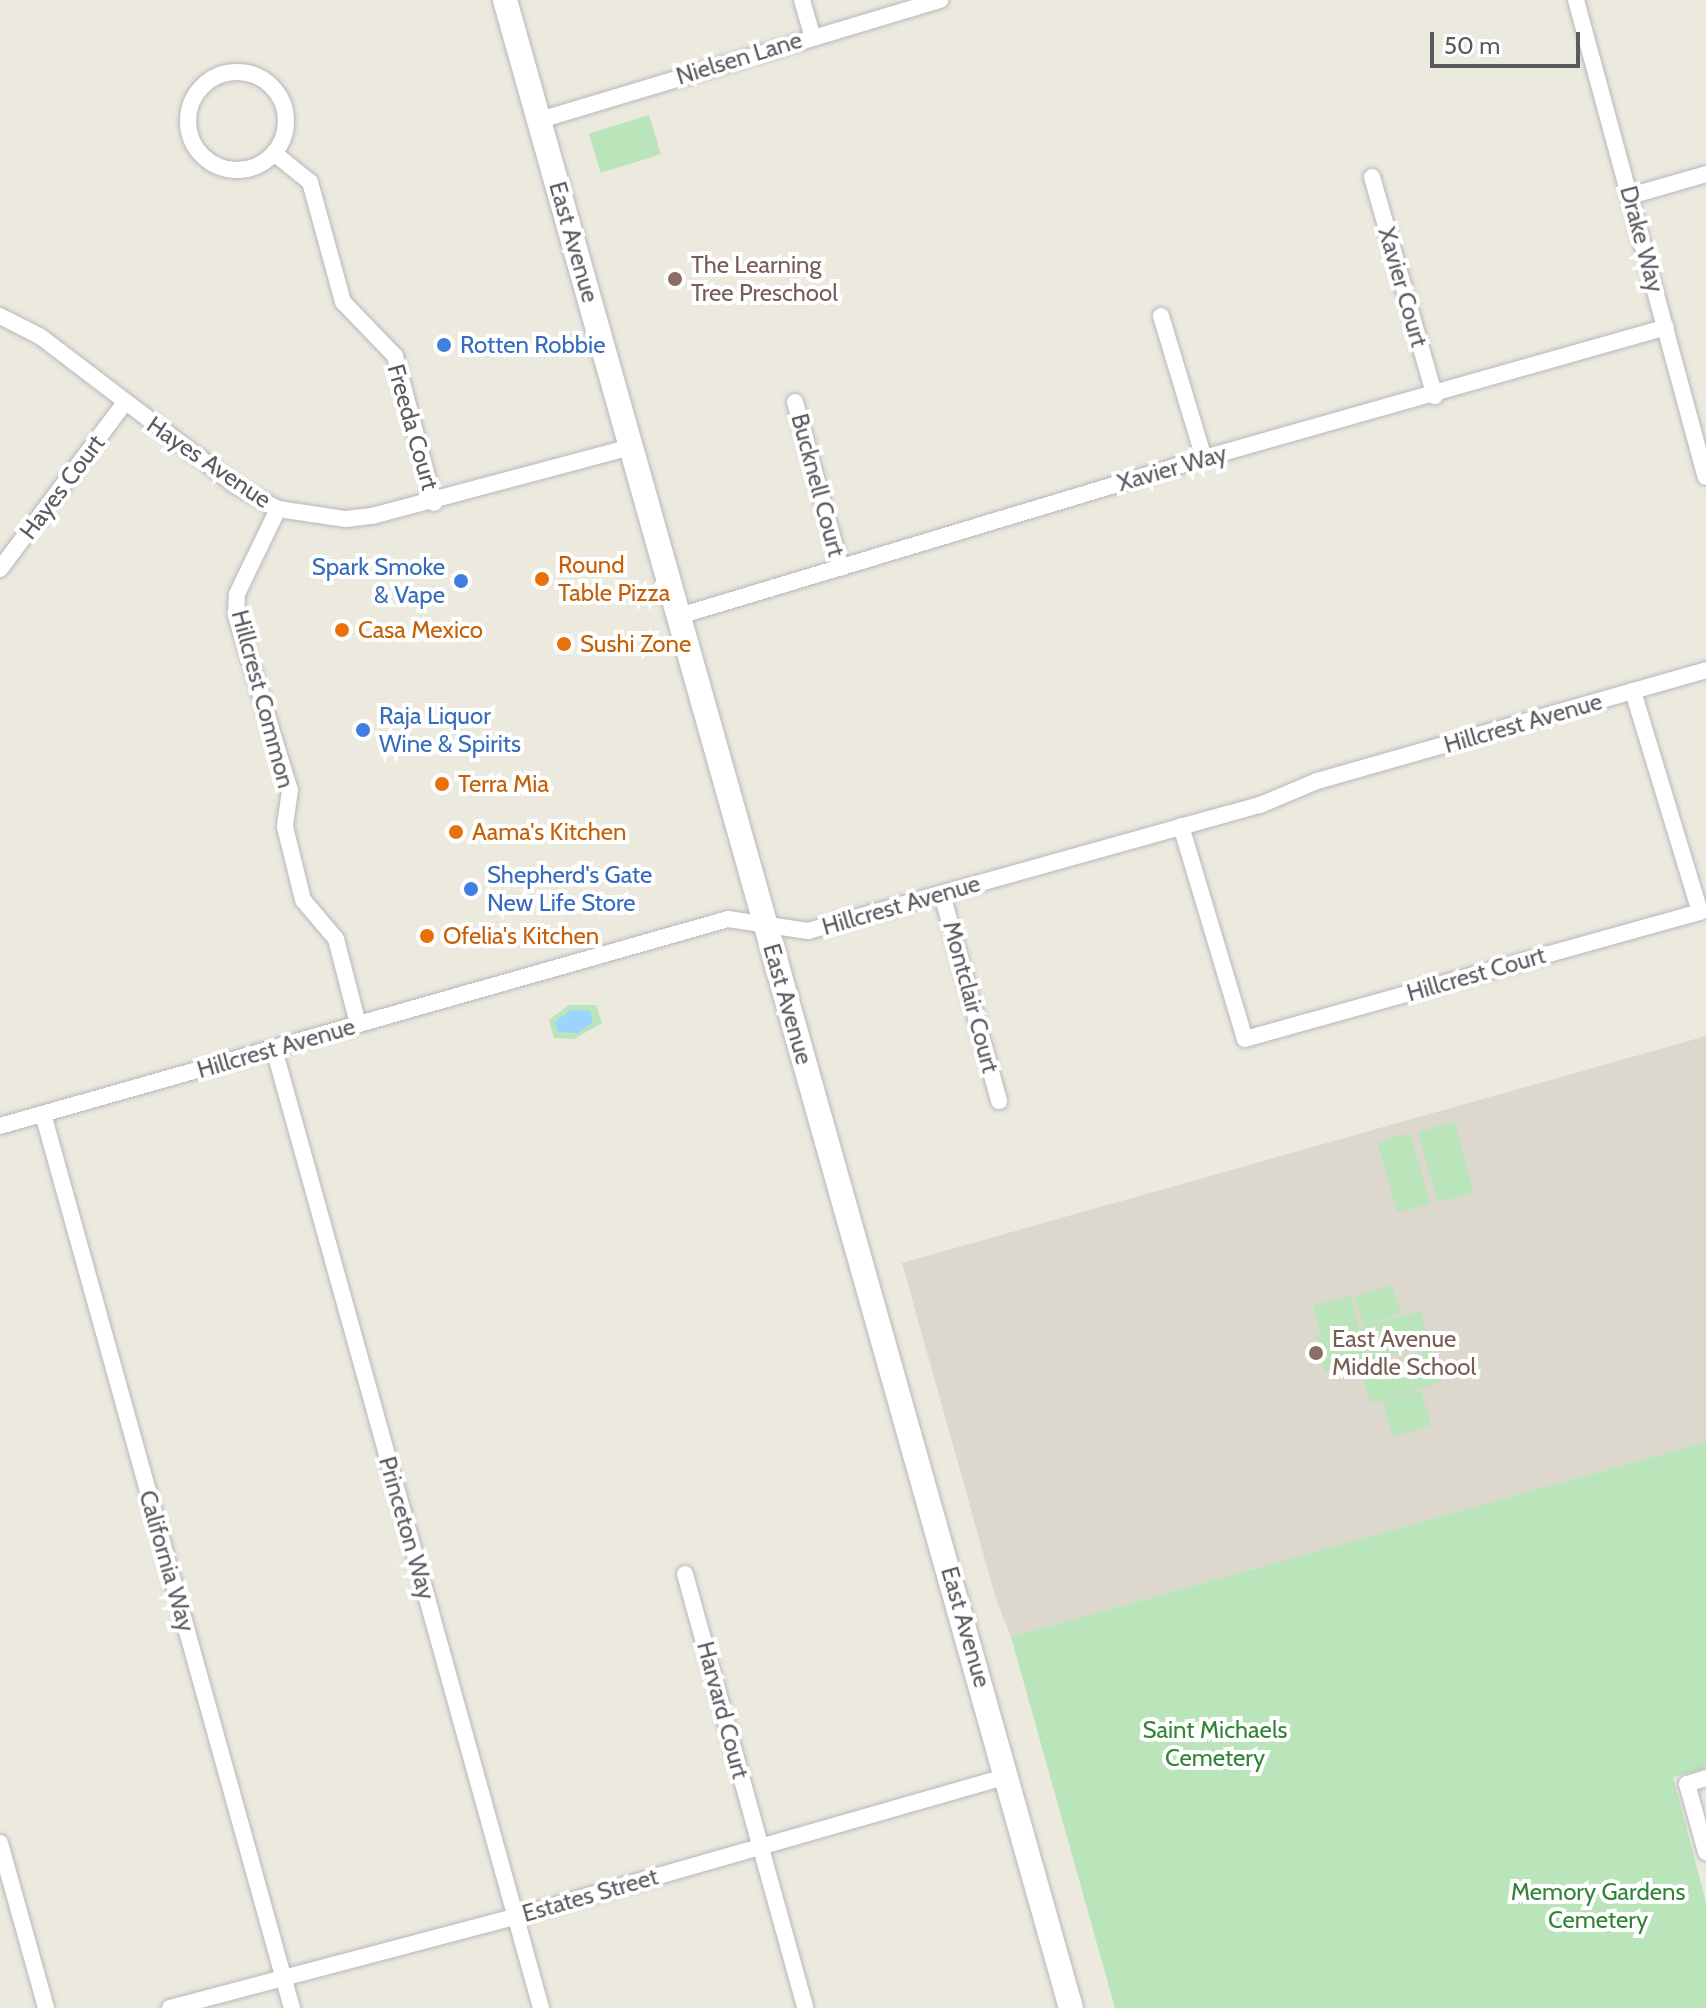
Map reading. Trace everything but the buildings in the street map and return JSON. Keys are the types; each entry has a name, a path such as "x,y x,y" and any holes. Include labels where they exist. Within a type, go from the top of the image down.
{"main road":[{"name":"East Avenue","path":"505,0 1071,2008"}],"street":[{"path":"802,0 812,35"},
{"name":"Nielsen Lane","path":"540,120 812,35 940,0"},
{"name":"Drake Way","path":"1576,0 1666,327 1699,422 1706,477"},
{"path":"240,71 269,83 285,109 286,125 274,153 245,170 228,170 206,158 191,138 187,122 198,90 224,72 240,71"},
{"name":"Freeda Court","path":"274,153 310,182 343,302 395,356 434,503"},
{"path":"1630,196 1706,174"},
{"name":"Xavier Court","path":"1372,177 1435,396"},
{"name":"Hayes Avenue","path":"0,316 41,337 124,404 278,509 346,519 434,503 632,447"},
{"path":"1161,316 1204,458"},
{"name":"Xavier Way","path":"679,616 1204,458 1435,396 1666,327"},
{"name":"Bucknell Court","path":"795,402 841,568"},
{"name":"Hayes Court","path":"0,569 124,404"},
{"name":"Hillcrest Common","path":"278,509 237,594 236,615 290,790 285,827 303,900 336,939 358,1024"},
{"name":"Hillcrest Avenue","path":"0,1126 728,919 808,931 1260,805 1317,781 1706,670"},
{"name":"Hillcrest Court","path":"1181,826 1245,1039 1700,912 1633,691"},
{"name":"Montclair Court","path":"942,894 999,1101"},
{"name":"Princeton Way","path":"274,1049 541,2008"},
{"name":"California Way","path":"43,1114 292,2008"},
{"name":"Harvard Court","path":"685,1574 805,2008"},
{"name":"Estates Street","path":"170,2008 515,1917 1008,1776"},
{"path":"1706,1778 1687,1784 1706,1852"},
{"path":"0,1843 46,2008"}],"shaded area":[{"name":"East Avenue Middle School","path":"1706,1036 1706,1442 1011,1637 996,1599 902,1263"}],"green space":[{"path":"649,115 661,154 601,173 589,133"},
{"path":"569,1005 596,1005 602,1023 574,1039 554,1038 549,1020"},
{"path":"1455,1122 1474,1193 1437,1202 1418,1132"},
{"path":"1410,1133 1430,1203 1397,1213 1377,1142"},
{"path":"1392,1285 1401,1314 1363,1325 1355,1296"},
{"path":"1351,1296 1359,1327 1321,1336 1313,1305"},
{"path":"1421,1311 1430,1346 1325,1372 1316,1337"},
{"path":"1431,1350 1441,1383 1371,1404 1361,1371"},
{"path":"1421,1390 1431,1426 1393,1437 1383,1401"},
{"name":"Saint Michaels Cemetery","path":"1706,1442 1706,1768 1673,1777 1706,1902 1706,2008 1115,2008 1011,1637"}],"water":[{"path":"571,1010 590,1011 593,1022 578,1033 558,1032 555,1022"}],"place":[{"name":"The Learning Tree Preschool","path":"675,279"},
{"name":"Rotten Robbie","path":"444,345"},
{"name":"Round Table Pizza","path":"542,579"},
{"name":"Spark Smoke & Vape","path":"461,581"},
{"name":"Casa Mexico","path":"342,630"},
{"name":"Sushi Zone","path":"564,644"},
{"name":"Raja Liquor Wine & Spirits","path":"363,730"},
{"name":"Terra Mia","path":"442,784"},
{"name":"Aama's Kitchen","path":"456,832"},
{"name":"Shepherd's Gate New Life Store","path":"471,889"},
{"name":"Ofelia's Kitchen","path":"427,936"},
{"name":"East Avenue Middle School","path":"1316,1353"}],"park label":[{"name":"Memory Gardens Cemetery","path":"1598,1906"}]}
